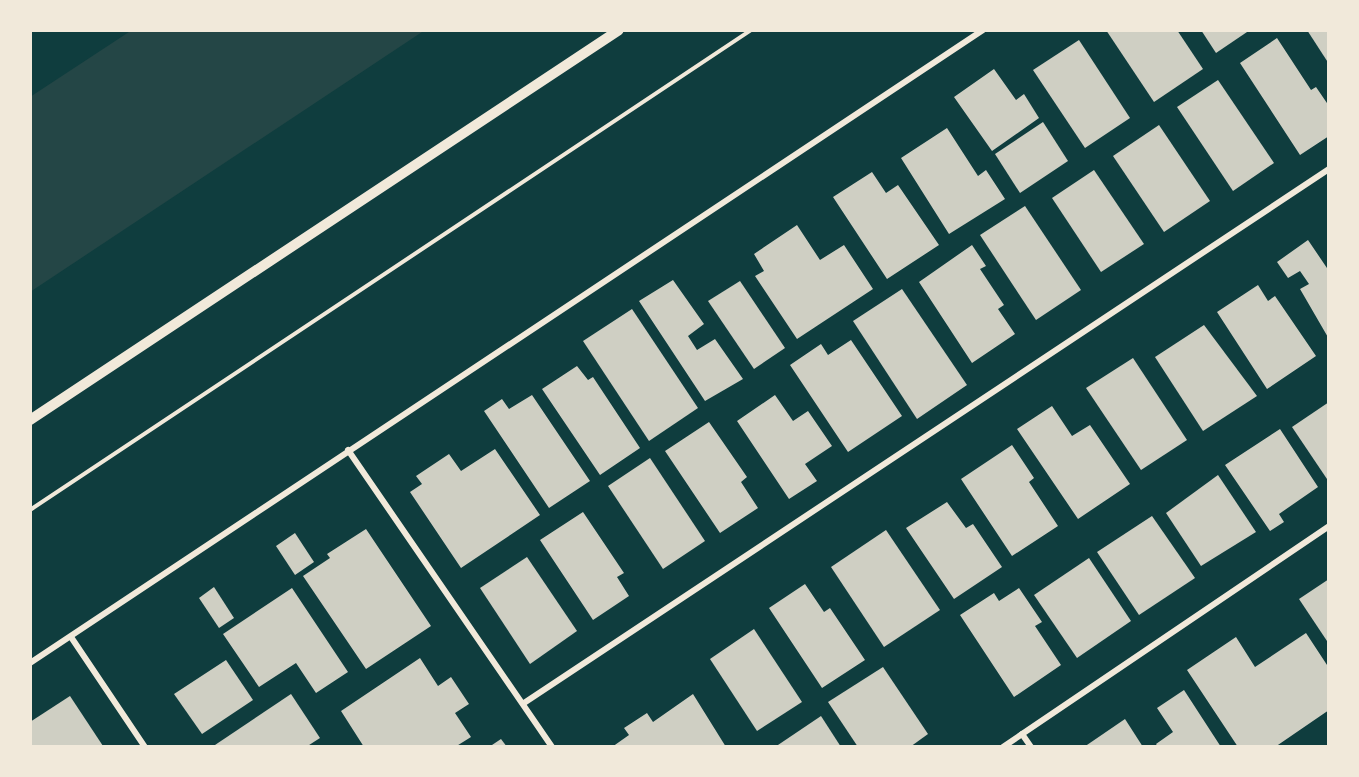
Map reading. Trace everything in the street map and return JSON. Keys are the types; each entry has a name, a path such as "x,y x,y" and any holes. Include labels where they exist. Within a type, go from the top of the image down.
{"street":[{"path":"30,420 619,30"},
{"path":"30,663 984,30"},
{"path":"524,703 1329,170"},
{"path":"348,450 524,703 552,747"},
{"path":"1003,747 1329,526"},
{"path":"71,637 145,747"},
{"path":"1022,734 1031,747"}],"path":[{"path":"30,510 751,30"}],"shaded area":[{"path":"132,30 425,30 30,292 30,97"}],"building":[{"path":"1106,30 1177,30 1203,69 1154,102"},
{"path":"1201,30 1250,30 1216,53"},
{"path":"1307,30 1329,30 1329,64"},
{"path":"1277,38 1311,90 1316,87 1329,106 1329,136 1300,155 1240,63"},
{"path":"1079,40 1130,118 1085,148 1033,70"},
{"path":"994,69 1016,100 1024,94 1039,118 992,151 954,97"},
{"path":"1218,80 1274,163 1233,191 1177,107"},
{"path":"1043,122 1068,161 1020,193 995,154"},
{"path":"1159,125 1210,201 1164,232 1113,156"},
{"path":"947,128 978,176 986,170 1005,199 949,234 901,158"},
{"path":"1094,170 1144,244 1101,272 1052,198"},
{"path":"872,172 886,193 898,185 939,245 887,279 833,197"},
{"path":"1025,206 1081,290 1036,320 980,235"},
{"path":"797,225 820,260 844,245 873,289 797,339 755,276 764,271 754,254"},
{"path":"1308,240 1329,271 1329,339 1300,289 1309,284 1300,271 1288,278 1277,262"},
{"path":"972,245 986,266 980,269 1004,305 998,309 1015,334 972,363 919,282"},
{"path":"673,280 704,324 688,336 697,350 715,339 743,379 705,401 639,301"},
{"path":"740,281 785,348 754,369 708,301"},
{"path":"1258,285 1268,301 1275,296 1316,356 1267,389 1217,312"},
{"path":"902,289 967,385 917,419 853,321"},
{"path":"632,309 698,408 649,441 583,341"},
{"path":"1204,325 1257,396 1203,431 1155,357"},
{"path":"851,340 902,416 848,452 790,365 821,344 828,355"},
{"path":"1133,358 1187,440 1141,470 1086,388"},
{"path":"577,366 588,380 593,377 640,448 600,475 542,389"},
{"path":"532,395 590,481 549,508 484,411 502,399 509,409"},
{"path":"775,395 793,421 808,411 832,446 805,464 817,481 789,499 737,421"},
{"path":"1329,402 1329,482 1292,427"},
{"path":"1052,406 1072,436 1090,425 1130,484 1078,519 1017,429"},
{"path":"709,422 747,477 741,482 758,508 720,533 665,451"},
{"path":"1280,429 1318,487 1279,514 1284,522 1270,531 1225,465"},
{"path":"1012,445 1034,478 1029,482 1058,526 1012,556 961,479"},
{"path":"495,449 540,515 461,568 410,492 422,484 416,476 449,454 461,471"},
{"path":"650,458 705,541 663,569 608,486"},
{"path":"1218,475 1256,532 1201,566 1166,513"},
{"path":"947,502 966,528 973,524 1002,567 954,599 906,528"},
{"path":"583,512 624,573 617,577 629,596 593,620 540,540"},
{"path":"1152,516 1195,578 1139,615 1097,552"},
{"path":"366,529 431,626 366,669 303,576 330,558 327,554"},
{"path":"886,530 940,610 884,647 831,567"},
{"path":"295,533 314,562 295,575 276,546"},
{"path":"527,557 577,631 530,664 480,588"},
{"path":"1089,558 1131,621 1077,658 1034,595"},
{"path":"1329,579 1329,644 1299,599"},
{"path":"805,584 824,612 830,608 865,660 822,688 769,608"},
{"path":"214,587 234,618 219,628 199,598"},
{"path":"292,588 348,672 316,693 296,663 259,687 223,634"},
{"path":"1019,588 1042,622 1035,626 1061,665 1014,697 960,615 994,593 999,601"},
{"path":"754,629 802,702 757,731 710,659"},
{"path":"1306,633 1329,668 1329,710 1275,747 1238,747 1187,670 1236,637 1255,667"},
{"path":"420,658 438,686 451,677 469,704 455,713 471,737 455,747 364,747 341,711"},
{"path":"226,660 253,700 202,734 174,694"},
{"path":"883,667 928,734 910,747 858,747 828,702"},
{"path":"1184,690 1221,747 1158,747 1156,744 1173,732 1157,708"},
{"path":"291,694 320,738 306,747 212,747"},
{"path":"693,694 726,747 612,747 629,735 624,728 647,713 653,722"},
{"path":"70,696 103,746 30,747 30,722"},
{"path":"821,716 841,747 775,747"},
{"path":"1125,719 1143,747 1084,747"},
{"path":"501,739 507,747 489,747"}]}
